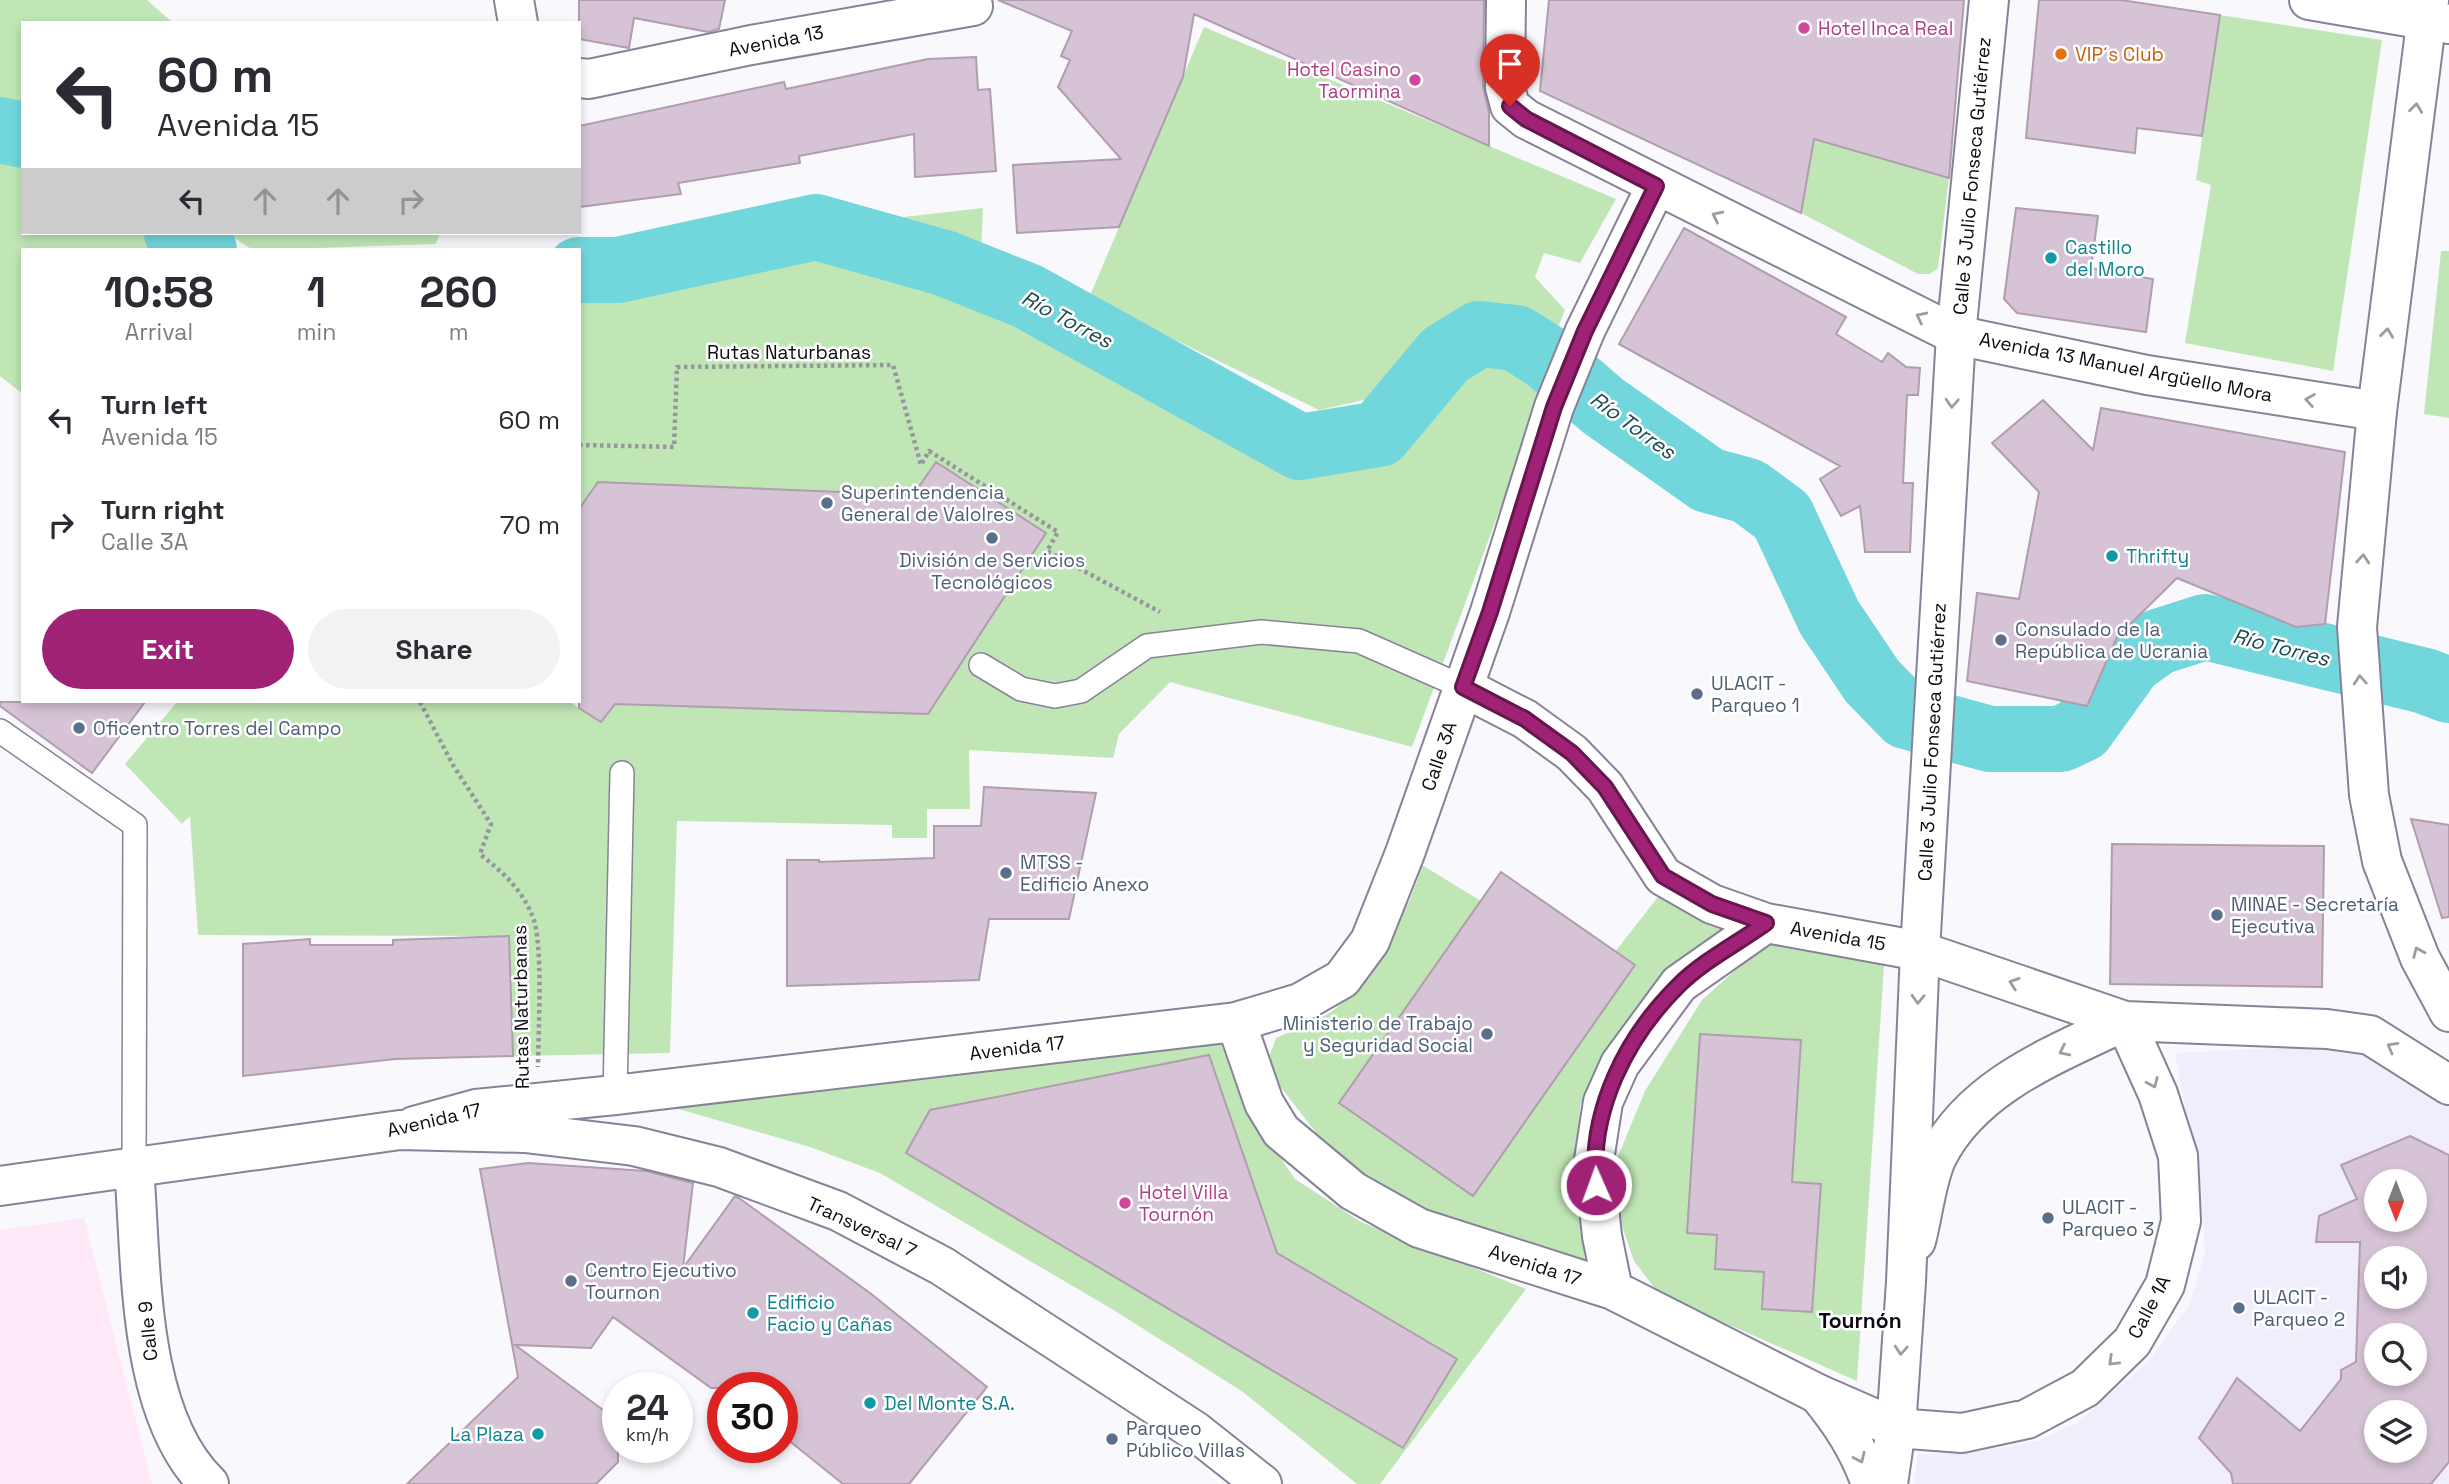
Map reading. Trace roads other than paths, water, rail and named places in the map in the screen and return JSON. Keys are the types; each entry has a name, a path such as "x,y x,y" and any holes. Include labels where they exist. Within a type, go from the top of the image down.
{"street":[{"path":"514,0 518,21"},
{"name":"Avenida 13 Manuel Argüello Mora","path":"1506,0 1505,87 1510,106 1526,119 1956,335 2147,374 2377,411"},
{"name":"Calle 3 Julio Fonseca Gutiérrez","path":"1888,1484 1896,1428 1906,1282 1920,951 1956,335 1989,0"},
{"path":"2309,0 2435,15 2377,411 2357,627 2369,795 2382,861 2420,958 2449,1012"},
{"name":"Avenida 13","path":"581,78 589,79 751,45 973,6"},
{"name":"Calle 3A","path":"1236,1022 1300,1003 1342,979 1370,941 1405,853 1490,612 1554,407 1585,331 1656,186"},
{"name":"Avenida 15","path":"1463,687 1525,719 1572,753 1605,787 1663,876 1712,904 1766,923 1920,951 2125,1021 2327,1029 2370,1035 2449,1085"},
{"path":"1613,1290 1602,1236 1594,1160 1603,1102 1620,1064 1679,984 1766,923"},
{"name":"Avenida 15","path":"1906,1282 1937,1158 1976,1103 2038,1064 2125,1021"},
{"name":"Calle 1A","path":"1896,1428 1962,1433 2027,1419 2085,1388 2132,1342 2165,1285 2180,1221 2178,1156 2158,1094 2125,1021"},
{"name":"Avenida 17","path":"0,1186 400,1130 476,1109 1236,1022 1264,1103 1281,1131 1353,1191 1419,1228 1613,1290 1818,1394 1896,1428"},
{"name":"Transversal 7","path":"400,1130 525,1133 634,1146 719,1167 838,1212 942,1266 1195,1431 1262,1484"},
{"name":"Calle 9","path":"134,1168 150,1360 161,1405 176,1436 207,1482"},
{"path":"1818,1394 1844,1425 1863,1461 1871,1484"}],"lane":[{"path":"981,665 1021,688 1055,696 1081,691 1147,646 1261,632 1359,641 1463,687"},
{"path":"0,731 135,825 134,1168"},
{"path":"615,1095 622,774"}],"waterway":[{"name":"Río Torres","path":"0,130 21,135"},
{"name":"Río Torres","path":"581,270 618,270 816,227 944,263 1027,296 1300,447 1379,434 1445,355 1479,334 1516,338 1546,357 1603,406 1708,480 1748,491 1782,516 1829,617 1872,681 1906,716 1990,739 2061,739 2082,729 2130,662 2158,642 2205,627 2425,681 2449,690"},
{"name":"Río Torres","path":"180,235 201,248"}],"place":[{"name":"Hotel Inca Real","path":"1804,28"},
{"name":"VIP´s Club","path":"2061,54"},
{"name":"Hotel Casino Taormina","path":"1415,80"},
{"name":"Castillo del Moro","path":"2051,258"},
{"name":"Superintendencia General de Valolres","path":"827,503"},
{"name":"División de Servicios Tecnológicos","path":"992,538"},
{"name":"Thrifty","path":"2112,556"},
{"name":"Consulado de la República de Ucrania","path":"2001,640"},
{"name":"ULACIT - Parqueo 1","path":"1697,694"},
{"name":"Oficentro Torres del Campo","path":"79,728"},
{"name":"MTSS - Edificio Anexo","path":"1006,873"},
{"name":"MINAE - Secretaría Ejecutiva","path":"2217,915"},
{"name":"Ministerio de Trabajo y Seguridad Social","path":"1487,1034"},
{"name":"Hotel Villa Tournón","path":"1125,1203"},
{"name":"ULACIT - Parqueo 3","path":"2048,1218"},
{"name":"Centro Ejecutivo Tournon","path":"571,1281"},
{"name":"ULACIT - Parqueo 2","path":"2239,1308"},
{"name":"Edificio Facio y Cañas","path":"753,1313"},
{"name":"Del Monte S.A.","path":"870,1403"},
{"name":"La Plaza","path":"538,1434"},
{"name":"Parqueo Público Villas","path":"1112,1439"}],"district":[{"name":"Tournón","path":"1860,1320"}]}
